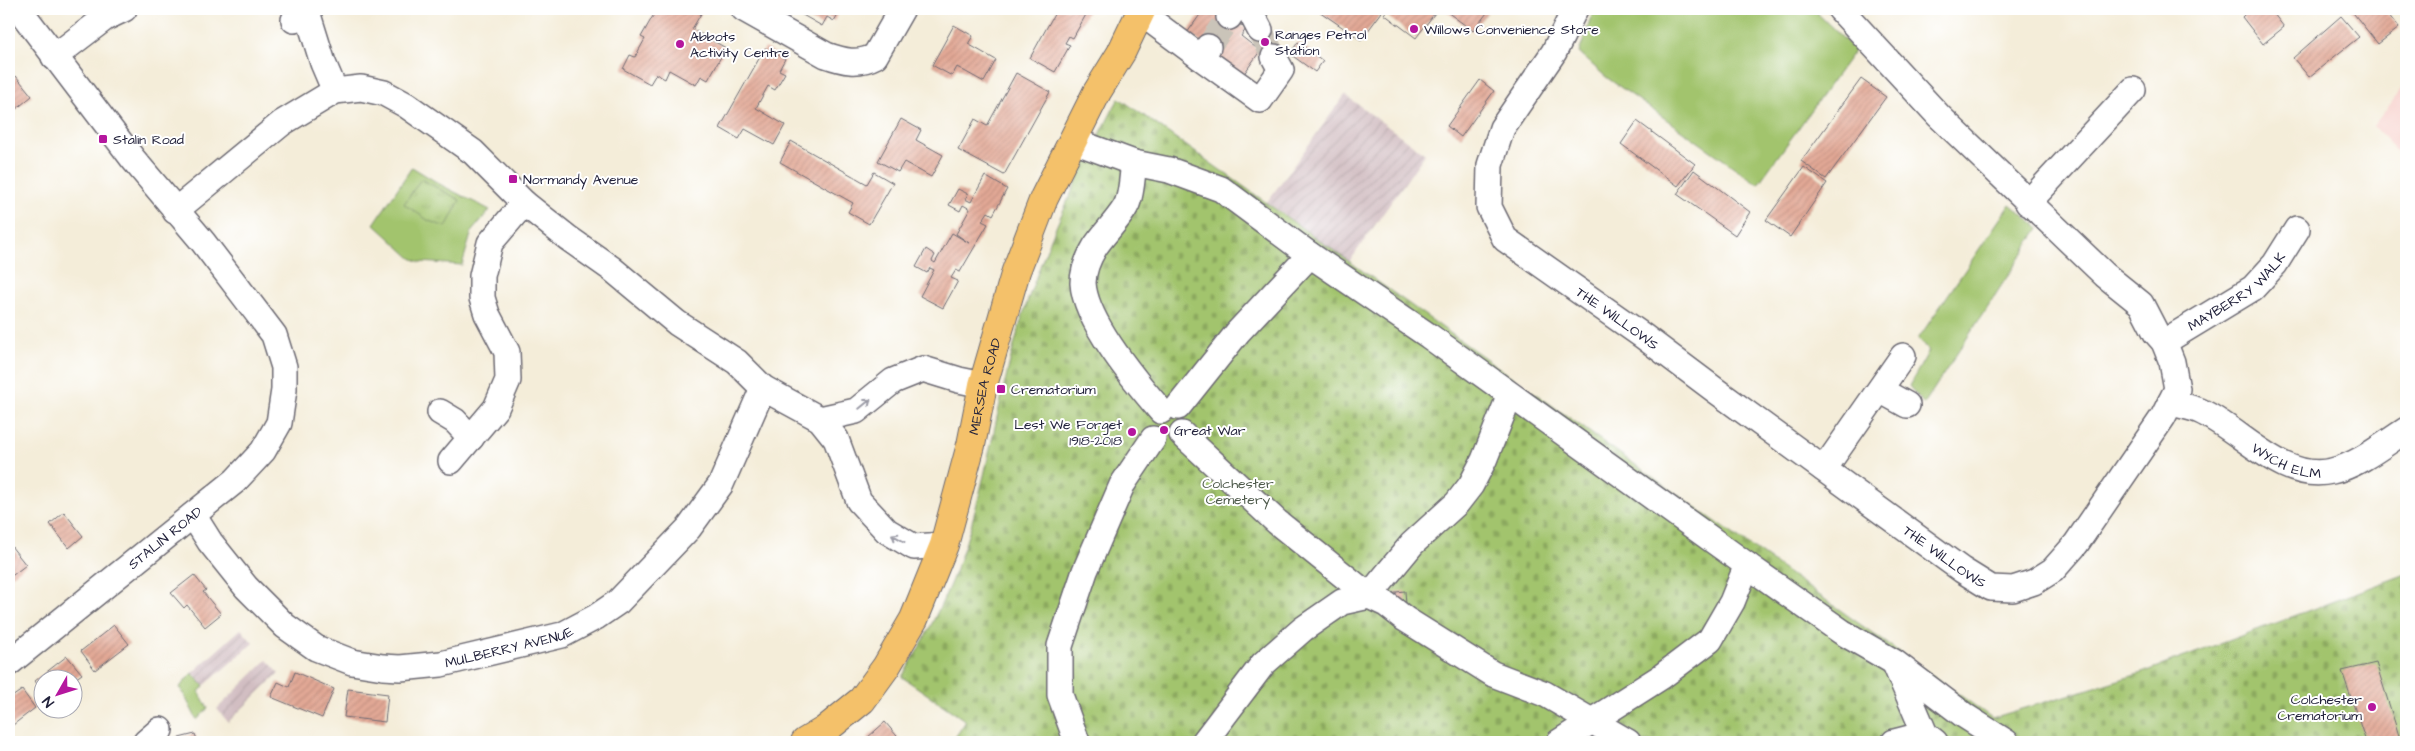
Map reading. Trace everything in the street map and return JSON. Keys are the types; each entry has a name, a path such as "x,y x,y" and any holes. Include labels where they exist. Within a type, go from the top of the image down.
{"main road":[{"name":"MERSEA ROAD","path":"805,742 825,730 862,700 877,680 914,619 944,545 971,445 983,385 1016,272 1044,198 1097,92 1121,53 1141,11"}],"street":[{"name":"STALIN ROAD","path":"9,18 19,9 175,212 203,242 274,335 284,367 284,390 279,422 263,451 235,481 9,663"},
{"path":"54,57 105,18 124,9"},
{"path":"744,9 826,55 840,60 856,62 875,56 902,9"},
{"name":"THE WILLOWS","path":"1575,9 1554,52 1502,128 1490,165 1489,207 1505,239 1643,336 1962,570 1992,588 2013,589 2034,582 2053,570 2076,544 2170,403 2176,388 2172,362 2164,342 2156,332 2141,304 2105,275 1939,116 1840,9"},
{"path":"1141,11 1204,52 1260,100 1281,70 1274,56"},
{"path":"310,15 323,63 335,91"},
{"path":"175,212 282,123 335,91 361,88 384,93 406,105 473,152 524,204 612,269 677,323 737,362 763,388 820,419 836,440 859,501 887,531 914,547 944,545"},
{"path":"2028,202 2104,107 2116,106 2133,90"},
{"path":"1074,141 1134,163 1169,170 1221,188 1310,255 1510,395 1747,565 1842,632 1894,662 1965,716 2006,742"},
{"path":"1134,163 1128,202 1094,248 1086,267 1083,282 1095,320 1142,389 1169,409 1182,434 1278,522 1369,596 1386,604 1405,619 1493,674 1545,694 1628,742"},
{"path":"451,462 496,408 508,380 507,352 487,314 482,298 482,276 490,243 524,204"},
{"name":"MAYBERRY WALK","path":"2164,342 2253,288 2275,264 2297,229"},
{"path":"1182,434 1164,444 1153,439 1148,429 1169,409 1310,255"},
{"path":"1824,469 1903,356"},
{"path":"820,419 856,411 893,381 923,369 958,380 983,385"},
{"name":"MULBERRY AVENUE","path":"193,516 210,542 246,587 285,626 316,648 352,662 400,668 450,662 562,635 596,618 618,602 689,528 721,484 763,388"},
{"path":"1880,390 1907,405"},
{"path":"1204,742 1263,664 1303,628 1342,602 1369,596 1412,544 1457,503 1471,485 1484,460 1510,395"},
{"name":"WYCH ELM","path":"2170,403 2199,410 2285,466 2303,472 2333,471 2366,455 2406,430"},
{"path":"440,412 455,421 471,438"},
{"path":"1077,742 1060,696 1060,646 1085,571 1122,485 1153,439"},
{"path":"1559,742 1661,678 1710,640 1732,602 1747,565"},
{"path":"1894,662 1930,738 1894,742"}],"shaded area":[{"path":"2406,84 2406,161 2373,126"},
{"path":"1345,95 1425,154 1349,262 1267,202"},
{"path":"241,629 253,643 204,686 192,673"},
{"path":"267,660 279,673 228,722 217,709"}],"green space":[{"path":"1594,9 1813,9 1855,50 1758,184 1606,77 1579,53"},
{"name":"Colchester Cemetery","path":"1119,98 1992,718 2142,673 2406,574 2406,742 952,742 966,721 902,677 942,602 966,543 1018,331 1038,271 1076,183"},
{"path":"412,167 443,186 490,210 472,231 462,265 420,262 411,258 374,224"},
{"path":"421,179 460,200 446,227 429,221 404,204"},
{"path":"2010,204 2039,228 1924,404 1909,386 1929,351 1918,339"},
{"path":"192,673 204,686 199,692 208,708 197,720 180,687"}],"building":[{"name":"Abbots Activity Centre","path":"657,9 696,9 702,12 692,29 726,48 708,80 701,76 696,85 669,70 665,79 656,74 650,84 623,69 630,55 635,57 645,39 641,37"},
{"path":"792,9 841,9 834,21 827,17 822,26"},
{"path":"1057,9 1083,9 1088,11 1073,38 1069,36 1065,43 1070,45 1055,72 1030,58"},
{"name":"Ranges Petrol Station","path":"1204,9 1218,9 1246,29 1241,36 1260,51 1241,78 1227,68 1218,54 1187,33"},
{"path":"1316,9 1377,9 1382,12 1361,40"},
{"name":"Willows Convenience Store","path":"1388,9 1438,9 1416,38 1384,14"},
{"path":"1443,9 1490,9 1473,31"},
{"path":"2240,9 2270,9 2284,27 2263,44 2242,17 2245,14"},
{"path":"2350,9 2384,9 2399,28 2378,44"},
{"path":"2341,16 2359,37 2309,77 2293,58"},
{"path":"954,25 973,36 968,44 996,60 984,82 957,67 952,76 932,65"},
{"name":"Ranges Petrol Station","path":"1265,27 1279,54 1266,61 1252,34"},
{"path":"1298,42 1323,61 1315,72 1290,54"},
{"path":"765,48 785,59 779,70 785,73 775,90 768,86 756,108 785,125 774,145 745,129 739,139 720,128"},
{"path":"1016,73 1050,92 1004,175 958,150 975,119 987,126"},
{"path":"16,76 32,96 9,115 9,82"},
{"path":"1861,79 1886,97 1826,179 1801,161"},
{"path":"1480,80 1494,91 1461,137 1447,126"},
{"path":"901,119 921,130 916,140 943,155 931,177 904,162 898,172 878,161"},
{"path":"1637,121 1695,164 1678,186 1621,144"},
{"path":"791,141 867,184 874,172 893,183 869,224 848,212 853,203 780,162"},
{"path":"1804,167 1827,183 1790,237 1766,220"},
{"path":"1694,170 1750,212 1735,235 1677,194"},
{"path":"985,176 1007,189 993,215 988,212 982,221 988,224 960,272 956,270 951,278 958,281 943,308 920,296 934,270 930,268 927,273 916,267 926,249 935,255 932,261 935,263 952,233 969,243 956,234 970,209 963,205 960,211 949,205 958,189 968,194 965,199 971,202"},
{"path":"64,512 83,536 69,548 50,524"},
{"path":"11,546 26,565 9,578 9,548"},
{"path":"194,575 206,590 203,592 221,614 205,627 187,605 184,608 171,593"},
{"path":"1405,591 1406,604 1397,605 1396,592"},
{"path":"114,625 129,644 95,670 81,651"},
{"path":"67,656 77,668 52,668"},
{"name":"Colchester Crematorium","path":"2376,663 2401,742 2366,742 2342,671"},
{"path":"295,672 334,689 322,718 271,697 278,682 289,687"},
{"path":"348,689 388,694 385,722 344,717"},
{"path":"22,690 32,704 32,710 9,728 9,699"},
{"path":"885,722 902,742 870,742 867,738"},
{"path":"195,734 198,742 168,742 175,739"}],"tunnel":[{"path":"1208,47 1229,17"},
{"path":"1260,30 1274,57"}],"place":[{"name":"Willows Convenience Store","path":"1414,29"},
{"name":"Ranges Petrol Station","path":"1265,42"},
{"name":"Abbots Activity Centre","path":"680,44"},
{"name":"Stalin Road","path":"103,139"},
{"name":"Normandy Avenue","path":"513,179"},
{"name":"Crematorium","path":"1001,389"},
{"name":"Great War","path":"1164,430"},
{"name":"Lest We Forget 1918-2018","path":"1132,432"},
{"name":"Colchester Crematorium","path":"2372,707"}]}
